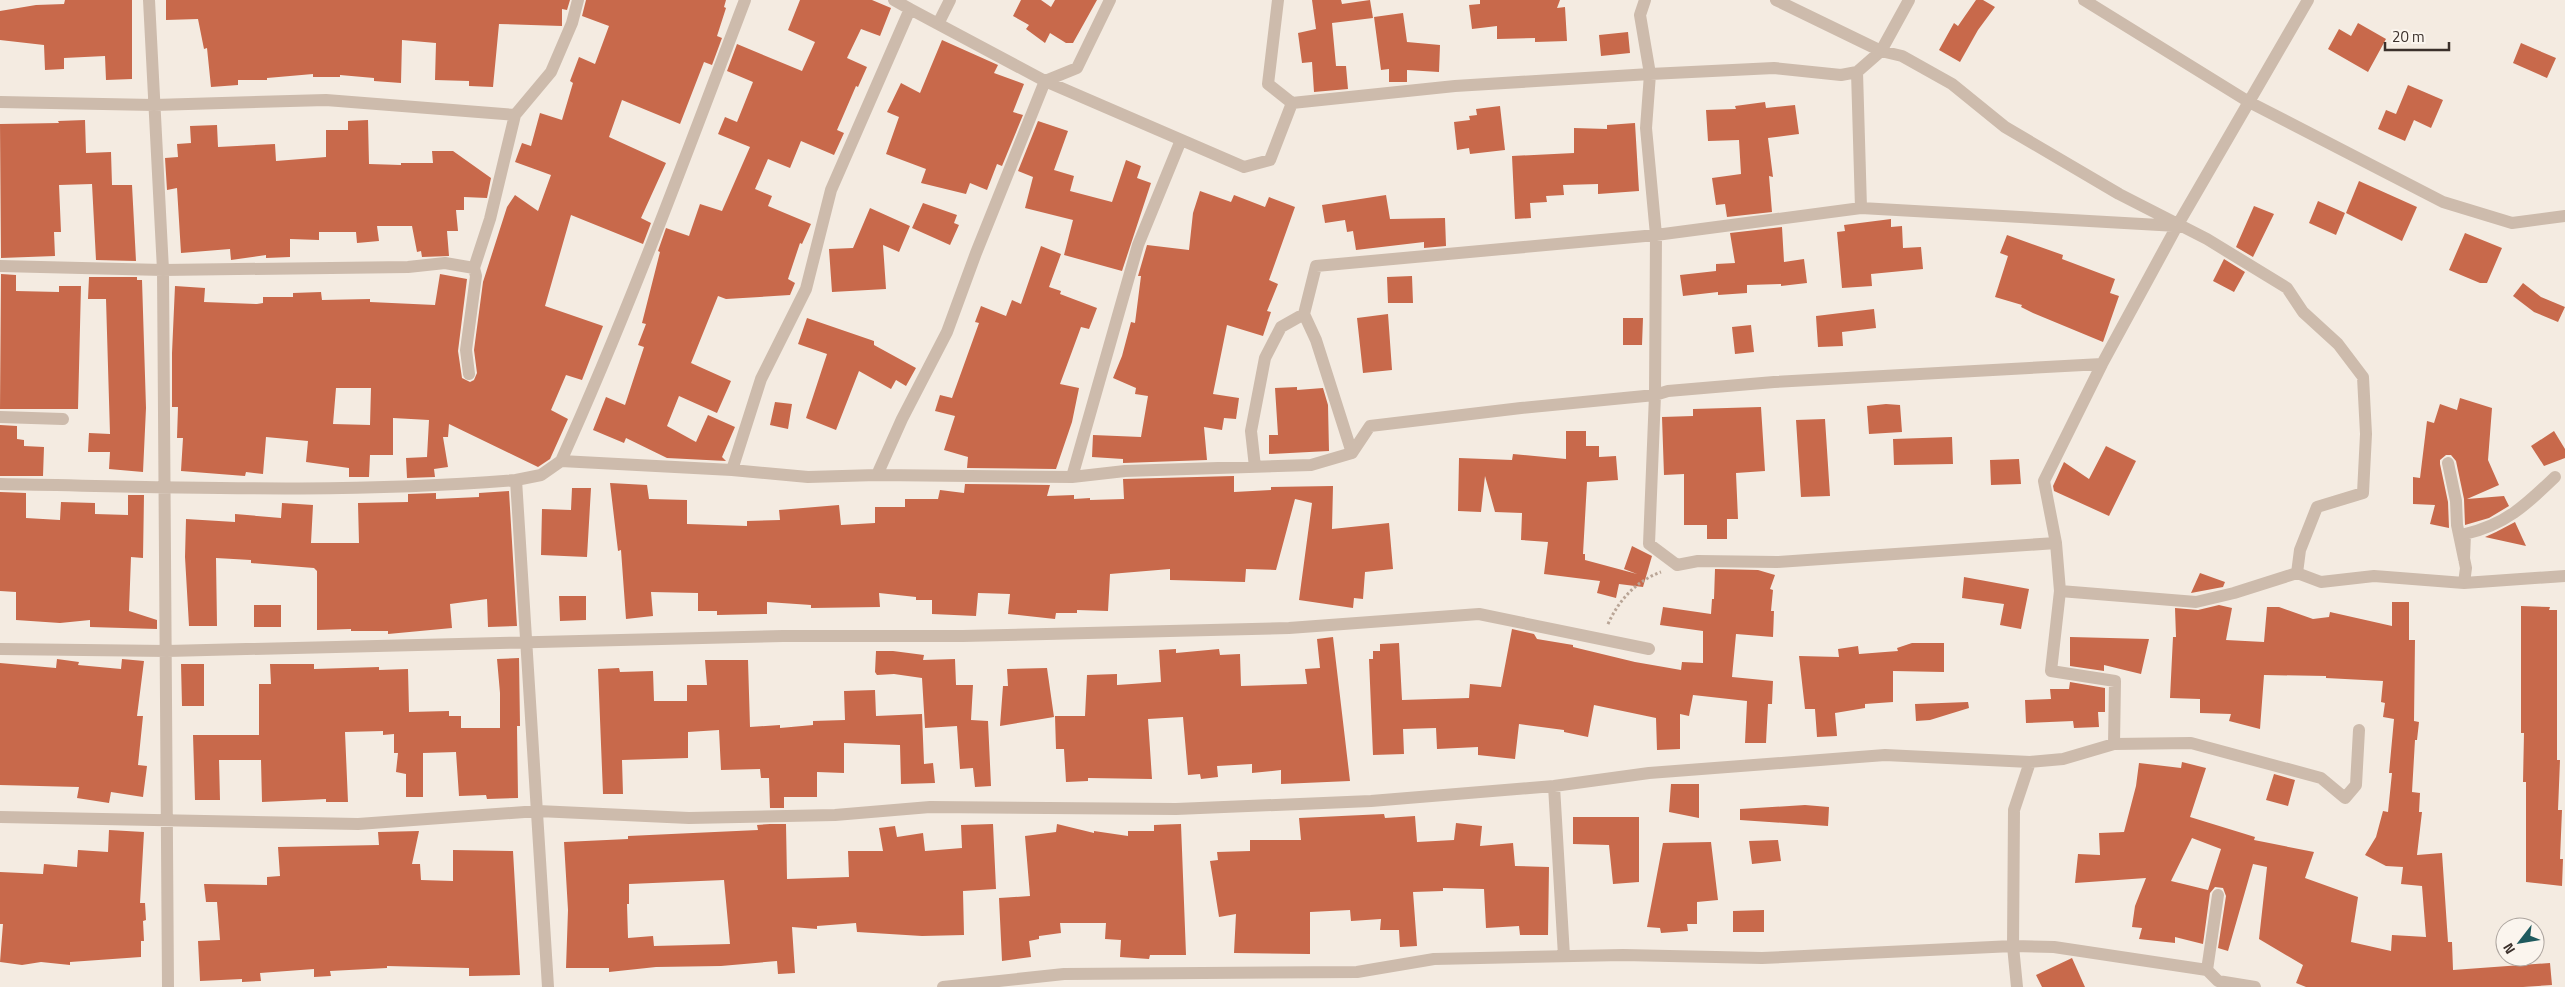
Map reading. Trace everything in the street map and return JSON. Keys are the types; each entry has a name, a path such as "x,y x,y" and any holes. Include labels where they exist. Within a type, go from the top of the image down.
{"street":[{"path":"149,0 162,270 168,987"},
{"path":"469,374 466,350 476,276 474,268 490,219 515,115 551,72 572,23 578,0"},
{"path":"0,484 427,486 516,480 541,475 561,461 599,378 652,245 745,0"},
{"path":"894,0 1045,81 1244,167 1270,160 1292,103"},
{"path":"938,24 950,0"},
{"path":"877,475 902,419 947,332 976,253 1045,81 1077,68 1110,0"},
{"path":"1278,0 1268,84 1292,103 1455,86 1650,74 1774,68 1841,75 1857,72 1881,51 1909,0"},
{"path":"1645,0 1640,15 1650,74 1646,128 1656,235 1655,395 1649,544 1677,565 1698,561 1777,562 2056,543"},
{"path":"1776,0 1881,51 1902,56 1952,84 2005,127 2177,226 2207,239 2287,288 2303,312 2338,344 2363,377 2366,434 2363,493 2316,507 2300,550 2297,574"},
{"path":"2084,0 2248,102 2443,202 2512,224 2565,216"},
{"path":"2114,744 2115,681 2051,671 2060,591 2056,543 2044,481 2102,364 2177,226 2308,0"},
{"path":"732,470 761,379 806,289 831,190 910,9"},
{"path":"1857,72 1861,208"},
{"path":"0,102 154,105 326,100 515,115"},
{"path":"1072,477 1138,245 1181,140"},
{"path":"1352,453 1316,340 1304,314 1316,266 1656,235 1861,208 2177,226"},
{"path":"0,266 162,270 408,267 445,263 474,268"},
{"path":"1255,467 1251,431 1265,358 1281,326 1304,314"},
{"path":"561,461 732,470 808,477 877,475 1072,477 1125,471 1311,465 1352,453 1370,426 1521,408 1655,395 1668,391 1774,382 2102,364"},
{"path":"0,417 63,419"},
{"path":"2448,463 2466,568 2464,583"},
{"path":"2464,559 2465,534 2484,530 2508,519 2555,477"},
{"path":"516,480 528,642 548,987"},
{"path":"2060,591 2196,602 2297,574 2322,582 2374,576 2464,583 2565,576"},
{"path":"0,649 166,651 783,636 963,636 1289,628 1479,614 1649,649"},
{"path":"0,817 166,818 358,824 538,811 688,818 835,815 930,807 1176,809 1371,801 1554,786 1649,773 1885,755 2030,762 2064,759 2114,744 2192,744 2321,778 2345,798 2356,785 2359,730"},
{"path":"2017,987 2013,946 2014,810 2030,762"},
{"path":"1554,786 1564,956"},
{"path":"2208,970 2218,895"},
{"path":"943,987 1064,974 1357,972 1434,958 1564,956 1762,958 2013,946 2054,947 2208,970 2218,981 2255,987"}],"path":[{"path":"1601,640 1616,607 1630,590 1651,575 1677,565"}],"building":[{"path":"65,0 132,0 132,79 106,80 105,56 64,58 64,69 45,70 44,45 0,40 0,11 36,5 64,4"},
{"path":"166,0 570,0 567,10 562,9 562,26 499,24 493,87 469,86 469,81 435,80 436,43 402,40 401,83 374,81 374,78 340,75 340,77 313,77 313,74 267,78 267,80 238,80 238,85 211,87 207,48 204,49 198,19 166,20"},
{"path":"586,0 726,0 724,7 726,8 717,36 722,38 712,65 704,62 680,124 622,100 609,137 666,163 641,218 651,223 643,244 571,215 545,306 603,326 582,380 566,375 551,410 568,419 550,459 538,467 449,424 448,437 443,437 448,467 434,469 435,477 407,478 406,458 427,457 429,420 393,418 393,455 370,455 369,477 349,477 349,468 306,462 308,441 266,437 263,474 246,472 245,476 181,471 183,438 177,438 178,407 172,407 175,286 205,288 204,302 257,304 263,303 263,297 293,297 293,293 321,292 322,300 370,299 370,302 435,305 440,274 467,279 458,351 462,378 470,382 474,380 477,373 474,350 483,282 507,207 515,195 538,211 551,175 515,162 522,143 531,146 540,113 562,120 573,83 570,81 579,57 595,64 609,26 582,16","holes":["336,388 371,388 370,425 333,424"]},
{"path":"800,0 872,0 891,8 880,36 861,29 847,58 867,67 858,87 856,86 837,130 844,133 834,155 801,141 790,168 768,159 755,189 772,196 768,206 811,224 802,244 800,243 788,279 795,283 790,295 726,299 718,296 691,363 731,381 717,413 679,396 667,426 696,442 708,415 735,427 722,457 726,461 667,458 626,438 624,443 593,430 606,397 625,405 644,347 638,345 646,324 642,323 660,252 658,251 666,228 689,236 700,204 722,211 750,147 718,134 725,117 737,122 753,82 727,71 737,44 802,71 815,42 788,30"},
{"path":"1021,0 1041,0 1051,7 1055,0 1097,0 1073,43 1066,43 1050,33 1045,43 1026,29 1029,25 1013,16"},
{"path":"1312,0 1341,0 1342,4 1370,0 1373,18 1332,23 1336,66 1346,66 1348,89 1314,92 1312,62 1302,63 1298,33 1316,29"},
{"path":"1480,0 1560,0 1557,8 1565,7 1567,41 1535,42 1535,38 1497,39 1497,26 1472,29 1469,5 1480,4"},
{"path":"1976,0 1983,0 1995,7 1978,30 1960,62 1939,50 1954,23 1958,26"},
{"path":"1403,13 1407,42 1440,45 1439,72 1407,70 1407,82 1389,82 1389,69 1381,70 1374,17"},
{"path":"2358,23 2386,39 2368,72 2328,49 2339,29 2351,36"},
{"path":"1628,32 1630,53 1601,56 1599,35"},
{"path":"942,40 998,65 994,73 1024,84 1013,112 1023,115 1002,166 997,164 987,190 970,183 966,194 921,183 926,169 886,154 899,117 887,112 901,83 920,93"},
{"path":"2521,43 2556,58 2547,78 2513,63"},
{"path":"2408,85 2443,100 2431,128 2414,120 2405,141 2378,129 2386,110 2396,114"},
{"path":"1765,102 1766,108 1795,105 1799,134 1768,138 1773,177 1769,176 1772,212 1727,217 1725,204 1716,205 1712,178 1741,174 1739,140 1708,141 1706,110 1736,109 1735,106"},
{"path":"1500,106 1505,150 1470,154 1469,148 1457,150 1454,122 1470,120 1469,116 1477,115 1476,109"},
{"path":"85,120 86,153 111,152 112,185 132,185 136,261 96,260 92,184 59,185 61,232 54,232 55,256 1,258 0,124 59,123 58,121"},
{"path":"368,120 369,164 433,163 432,151 453,151 491,178 487,198 464,197 464,210 456,210 458,231 447,231 449,256 422,257 421,251 417,252 412,226 377,226 379,241 357,243 356,232 319,232 319,240 290,239 290,257 266,258 266,255 231,260 230,249 181,253 177,188 167,190 165,158 178,157 177,144 191,143 190,126 217,125 218,147 275,144 276,161 326,157 326,130 348,130 348,121"},
{"path":"1038,121 1068,131 1054,170 1074,176 1070,191 1112,202 1126,160 1141,166 1137,178 1151,183 1122,271 1064,255 1073,220 1025,208 1033,177 1018,171"},
{"path":"1635,123 1639,191 1598,194 1598,184 1563,185 1564,195 1546,196 1547,202 1530,203 1531,218 1515,219 1512,156 1574,153 1574,128 1607,129 1607,125"},
{"path":"2359,181 2417,207 2402,241 2346,213"},
{"path":"1200,191 1231,202 1234,195 1265,207 1269,197 1295,207 1269,280 1278,284 1267,311 1271,312 1263,336 1227,325 1213,394 1239,398 1236,419 1224,418 1222,430 1204,427 1207,460 1123,463 1123,459 1092,457 1093,435 1141,437 1148,396 1135,394 1136,388 1113,378 1122,356 1131,322 1135,323 1141,276 1138,276 1147,245 1189,250 1193,213"},
{"path":"1386,195 1390,219 1445,218 1446,246 1424,248 1424,242 1356,250 1353,231 1347,232 1345,220 1325,223 1322,205"},
{"path":"2318,201 2345,213 2336,235 2309,223"},
{"path":"923,203 957,215 954,223 959,225 950,245 912,228"},
{"path":"2254,206 2274,214 2253,257 2236,247"},
{"path":"870,208 910,226 899,252 883,245 886,289 832,292 829,249 853,248"},
{"path":"1891,219 1891,227 1902,226 1903,248 1921,247 1923,269 1871,274 1872,286 1842,288 1837,232 1845,231 1844,225"},
{"path":"1782,227 1784,262 1804,259 1807,283 1781,286 1781,284 1747,285 1747,293 1718,295 1718,292 1683,296 1680,275 1716,271 1716,264 1735,263 1730,233"},
{"path":"2465,233 2502,248 2487,283 2480,283 2449,270"},
{"path":"2007,235 2063,255 2062,259 2115,279 2110,293 2119,296 2103,342 2033,313 2021,307 2022,305 1995,297 2008,256 2000,253"},
{"path":"1041,246 1061,254 1049,287 1061,291 1060,294 1097,308 1089,329 1081,327 1060,384 1079,388 1072,422 1056,469 967,468 968,457 944,450 955,416 935,411 940,395 952,398 979,323 975,322 981,306 1006,316 1012,300 1021,304"},
{"path":"2224,259 2245,272 2234,292 2213,281"},
{"path":"1,274 16,275 16,291 59,292 59,286 81,286 78,409 0,409"},
{"path":"1412,276 1413,303 1388,303 1387,277"},
{"path":"89,277 137,277 137,280 142,280 146,408 143,472 109,469 110,452 88,452 89,433 110,434 106,299 88,299"},
{"path":"2523,283 2541,297 2565,307 2558,322 2534,312 2513,296"},
{"path":"1874,309 1876,328 1842,332 1843,346 1818,347 1816,316"},
{"path":"1388,314 1392,370 1363,373 1357,318"},
{"path":"807,318 874,341 874,345 916,368 906,386 896,380 891,389 859,371 836,430 806,418 827,354 798,344"},
{"path":"1623,318 1643,318 1642,345 1623,345"},
{"path":"1751,325 1754,352 1735,354 1732,327"},
{"path":"1297,387 1297,390 1323,388 1328,405 1329,451 1269,454 1269,435 1278,435 1275,388"},
{"path":"2460,398 2492,408 2488,460 2499,485 2467,499 2504,496 2509,506 2489,518 2465,525 2464,499 2456,461 2451,455 2446,455 2440,460 2440,464 2448,502 2449,528 2430,524 2435,505 2413,504 2413,477 2420,478 2427,421 2434,423 2440,404 2457,410"},
{"path":"775,402 792,404 788,429 770,425"},
{"path":"1900,405 1902,432 1869,434 1867,406"},
{"path":"1761,407 1765,471 1736,473 1738,519 1727,519 1727,539 1707,539 1707,525 1684,525 1684,474 1664,475 1662,417 1693,416 1693,409"},
{"path":"1825,419 1830,496 1801,497 1796,420"},
{"path":"0,425 17,426 17,439 24,440 24,446 44,447 43,476 0,476"},
{"path":"1566,431 1586,431 1586,446 1599,446 1599,457 1616,456 1618,480 1587,482 1583,554 1585,554 1585,560 1637,574 1624,569 1632,546 1652,556 1643,587 1619,584 1616,598 1597,593 1600,581 1544,574 1548,542 1521,540 1522,513 1495,512 1485,476 1481,512 1458,511 1459,458 1512,460 1513,454 1566,459"},
{"path":"2554,431 2565,449 2565,458 2544,466 2531,446"},
{"path":"1952,437 1953,464 1894,465 1893,439"},
{"path":"2106,446 2136,461 2109,516 2054,491 2053,486 2064,462 2089,479"},
{"path":"2019,459 2021,484 1991,485 1990,460"},
{"path":"1234,476 1234,492 1271,490 1271,487 1333,486 1332,529 1389,523 1393,569 1365,572 1363,599 1354,598 1353,608 1299,600 1312,503 1295,499 1276,570 1246,569 1245,582 1170,580 1170,569 1110,574 1108,611 1077,610 1077,613 1056,613 1055,619 1008,614 1010,594 978,593 976,616 932,614 932,600 916,600 916,597 879,593 880,607 811,608 811,605 767,602 767,614 717,615 717,611 698,611 698,593 651,592 653,616 626,619 621,550 618,551 610,483 647,485 649,499 687,500 687,524 747,526 747,521 780,520 779,510 839,505 841,525 875,523 875,507 905,507 905,499 938,499 940,490 964,493 965,484 1050,485 1047,496 1074,495 1074,499 1090,498 1090,500 1124,499 1123,479"},
{"path":"572,488 591,488 587,557 541,555 542,509 571,510"},
{"path":"509,491 517,626 488,627 487,599 450,604 452,628 388,634 388,631 317,630 317,571 314,568 251,563 251,560 216,558 217,626 189,626 185,557 186,519 235,522 235,514 281,518 282,503 313,505 311,543 359,543 358,503 408,502 408,494 436,493 436,499 479,497 479,493"},
{"path":"0,492 26,493 26,518 60,520 61,502 95,503 95,514 128,515 128,495 144,495 143,558 131,557 129,611 157,620 157,629 90,627 90,620 60,623 16,620 16,592 0,591"},
{"path":"2515,522 2526,546 2485,537 2496,532"},
{"path":"1715,569 1758,570 1775,575 1770,589 1773,590 1771,611 1774,611 1773,637 1736,634 1732,677 1773,681 1772,704 1768,704 1766,743 1745,743 1747,701 1693,695 1689,716 1680,714 1680,749 1657,750 1656,718 1594,705 1588,737 1564,732 1564,730 1519,724 1515,759 1478,755 1478,747 1437,749 1436,728 1403,729 1404,754 1373,755 1369,659 1373,659 1373,651 1380,651 1380,644 1399,643 1402,700 1469,698 1470,684 1501,687 1512,629 1534,634 1537,639 1573,645 1573,647 1635,662 1681,670 1682,662 1703,663 1703,631 1660,625 1663,607 1711,614 1712,599 1714,599"},
{"path":"2200,573 2225,582 2223,587 2191,593"},
{"path":"1964,577 2029,589 2021,629 2000,625 2004,604 1962,598"},
{"path":"559,596 586,596 586,620 560,621"},
{"path":"2392,602 2409,602 2409,640 2415,640 2414,721 2419,722 2417,740 2415,740 2412,792 2420,793 2419,812 2422,812 2417,855 2442,853 2448,942 2452,942 2453,970 2495,967 2545,967 2545,963 2550,963 2552,985 2523,987 2306,987 2296,983 2303,965 2259,939 2267,867 2253,864 2228,951 2218,948 2226,896 2223,888 2215,887 2210,893 2203,944 2175,937 2175,943 2139,939 2142,928 2132,927 2135,906 2146,878 2075,883 2078,854 2100,855 2099,833 2124,832 2136,786 2139,763 2181,768 2182,762 2206,768 2190,817 2255,837 2254,840 2314,852 2305,878 2358,897 2351,942 2391,951 2392,935 2426,937 2422,886 2401,884 2403,867 2386,866 2365,855 2376,837 2383,811 2388,812 2392,773 2389,773 2394,719 2383,717 2385,703 2381,702 2383,681 2326,678 2326,676 2264,675 2260,729 2229,721 2231,714 2200,713 2200,699 2170,698 2173,637 2176,637 2175,608 2198,610 2219,605 2232,608 2226,640 2264,642 2267,607 2279,607 2313,619 2329,617 2330,612 2392,626","holes":["2192,838 2221,849 2208,890 2171,881"]},
{"path":"254,605 281,605 281,627 254,627"},
{"path":"2521,606 2550,607 2549,610 2557,610 2557,760 2560,760 2558,810 2562,810 2560,859 2563,859 2562,886 2526,882 2526,782 2523,782 2524,733 2521,733"},
{"path":"1333,637 1350,781 1281,784 1281,770 1252,773 1252,764 1217,766 1218,777 1201,779 1200,774 1188,775 1183,717 1148,719 1152,779 1088,778 1088,781 1066,782 1064,749 1056,749 1055,716 1085,716 1087,675 1117,674 1117,685 1161,682 1159,650 1176,649 1176,653 1219,649 1220,655 1240,654 1241,686 1307,684 1305,669 1320,668 1317,639"},
{"path":"2070,637 2149,639 2141,674 2104,665 2104,671 2070,666"},
{"path":"1912,643 1944,643 1944,672 1893,671 1893,702 1865,704 1865,708 1835,713 1837,736 1817,737 1815,709 1805,709 1799,656 1839,657 1838,649 1858,646 1859,654 1898,651 1897,648"},
{"path":"876,651 924,655 923,660 955,659 956,685 973,685 971,720 988,721 991,786 975,787 973,768 960,769 957,726 925,728 922,678 894,674 877,675 875,672"},
{"path":"519,658 520,726 517,726 518,798 487,799 486,795 459,796 456,752 423,753 423,797 406,797 406,774 396,772 398,753 394,753 394,734 383,735 383,731 345,732 348,802 326,802 326,799 262,802 261,760 219,760 220,800 195,800 193,735 259,735 259,684 271,684 270,664 314,664 314,669 379,667 379,670 408,669 409,712 449,711 449,716 461,716 461,728 500,728 500,693 497,659"},
{"path":"57,659 79,662 78,665 121,669 122,659 144,661 137,716 143,716 138,765 147,766 143,797 111,792 109,803 77,798 79,787 0,785 0,663 56,668"},
{"path":"705,660 748,660 750,727 780,725 780,728 813,725 813,721 845,720 844,691 875,690 876,716 922,714 924,764 933,763 935,783 901,784 900,745 844,743 844,773 817,772 817,797 784,797 784,808 770,808 769,778 761,778 760,769 721,770 719,730 688,732 688,758 622,760 623,794 603,794 598,669 619,668 620,672 653,671 654,701 687,701 687,685 707,685"},
{"path":"181,664 204,664 204,706 182,706"},
{"path":"1047,668 1054,717 1000,726 1003,686 1008,686 1007,669"},
{"path":"2070,682 2105,688 2105,712 2098,712 2099,727 2074,728 2073,721 2026,723 2025,700 2051,699 2050,689 2069,689"},
{"path":"1968,702 1969,708 1930,720 1916,721 1915,704"},
{"path":"2274,774 2295,780 2288,806 2266,800"},
{"path":"1671,784 1699,784 1699,818 1669,812"},
{"path":"1805,805 1829,807 1828,826 1740,820 1740,809"},
{"path":"1384,814 1385,818 1415,816 1417,842 1454,840 1456,823 1482,826 1480,846 1513,843 1515,866 1549,867 1548,935 1520,935 1519,926 1486,928 1484,889 1443,888 1443,891 1413,892 1417,946 1400,947 1399,930 1380,930 1381,919 1351,921 1350,910 1310,912 1310,954 1234,953 1236,914 1219,917 1210,861 1218,860 1217,852 1250,851 1250,840 1301,840 1299,818"},
{"path":"1573,817 1639,817 1639,882 1613,884 1609,845 1573,844"},
{"path":"786,824 787,879 849,877 848,851 883,851 879,828 895,826 897,837 923,833 925,851 962,848 961,825 993,824 996,889 963,891 964,935 922,936 857,932 856,923 817,926 817,929 792,927 795,973 778,974 777,961 721,966 656,967 609,972 609,968 566,968 568,910 564,842 628,839 628,836 758,830 757,825","holes":["724,880 730,944 654,946 653,936 628,938 627,904 629,904 629,884"]},
{"path":"1057,824 1094,833 1094,831 1128,836 1128,831 1154,831 1154,825 1181,824 1186,955 1150,955 1149,959 1120,957 1121,940 1105,939 1106,923 1060,923 1061,933 1039,936 1039,939 1029,941 1031,957 1002,961 999,898 1030,896 1025,836 1056,832"},
{"path":"109,830 144,832 140,903 145,903 146,920 143,921 144,941 141,941 141,957 70,962 70,965 41,962 22,965 0,962 3,924 0,924 0,872 43,874 44,864 77,867 78,850 108,852"},
{"path":"419,831 412,864 420,864 421,880 453,881 453,850 513,851 520,975 469,976 469,968 387,966 387,968 330,971 331,976 314,977 314,969 260,973 261,981 242,982 242,979 200,981 198,941 220,940 217,902 206,902 204,884 267,885 267,877 280,876 278,847 379,845 378,832"},
{"path":"1778,840 1781,861 1752,864 1749,841"},
{"path":"1711,842 1718,900 1697,902 1697,924 1687,924 1688,931 1661,933 1660,928 1647,927 1663,843"},
{"path":"1764,910 1764,932 1733,932 1733,911"},
{"path":"2072,958 2085,987 2042,987 2036,975"}]}
